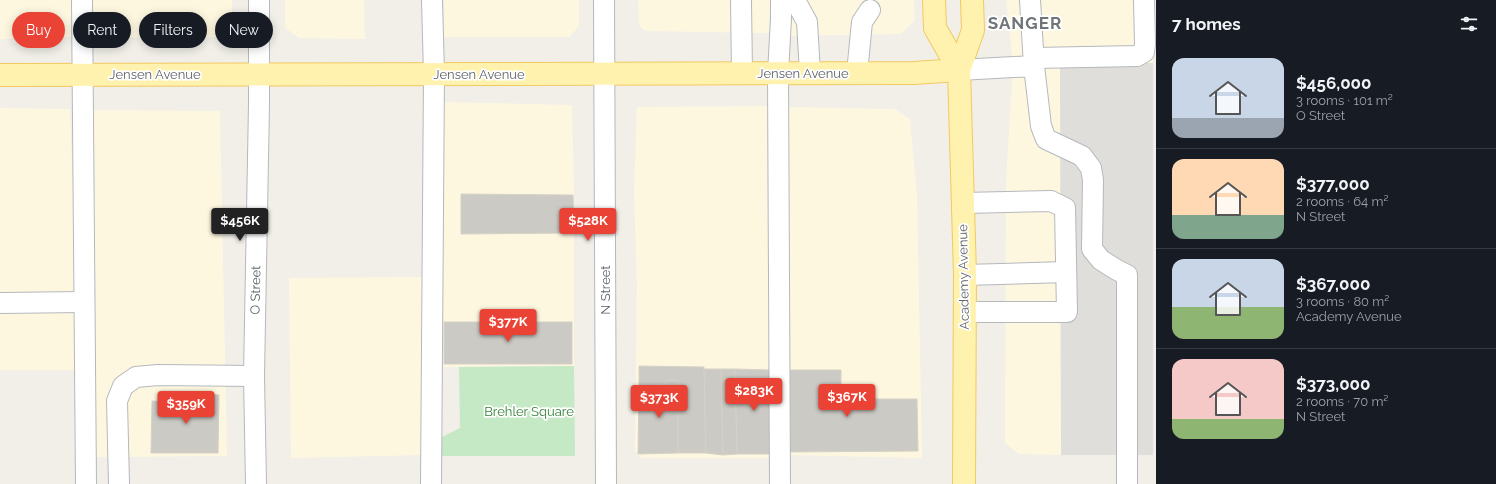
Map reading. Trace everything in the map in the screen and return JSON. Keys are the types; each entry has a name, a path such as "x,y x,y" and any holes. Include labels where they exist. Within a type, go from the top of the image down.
{"main road":[{"path":"934,0 934,28 959,70"},
{"path":"959,70 973,30 972,0"},
{"name":"Jensen Avenue","path":"0,75 857,73 959,70"},
{"name":"Academy Avenue","path":"959,70 965,275 964,484"}],"street":[{"path":"82,0 86,484"},
{"name":"O Street","path":"256,484 254,376 259,0"},
{"path":"431,484 434,74 432,0"},
{"name":"N Street","path":"604,0 606,484"},
{"path":"741,0 742,73"},
{"path":"780,484 778,73 781,0"},
{"path":"795,0 807,22 810,73"},
{"path":"1030,0 1034,62 1041,126 1046,140 1082,156 1091,168 1093,180 1092,249 1101,260 1128,275 1127,484"},
{"path":"959,70 1034,62 1137,56 1144,52 1144,0"},
{"path":"857,73 862,22 870,10"},
{"path":"962,203 1051,201 1065,208 1068,312 964,312"},
{"path":"965,275 1066,272"},
{"path":"0,303 84,302"},
{"path":"119,484 117,400 123,386 136,377 158,375 254,376"}],"shaded area":[{"path":"0,0 75,0 75,12 73,12 73,37 65,37 65,12 12,12 12,39 0,39"},
{"path":"92,0 232,0 232,12 215,12 215,37 207,37 207,12 139,12 139,38 131,38 131,12 92,12"},
{"path":"285,0 364,0 365,39 299,38 285,28"},
{"path":"444,0 579,0 579,26 570,37 444,37"},
{"path":"638,0 770,0 769,33 645,31 639,25"},
{"path":"789,0 914,0 915,20 901,34 789,36"},
{"path":"1006,0 1154,0 1153,63 1060,63 1061,455 1019,454 1005,443 1006,182 1013,63"},
{"path":"1060,63 1153,63 1153,455 1061,455"},
{"path":"440,102 572,105 574,192 574,366 441,367"},
{"path":"767,106 768,284 773,458 642,458 635,451 637,282 634,192 637,107"},
{"path":"783,107 895,109 910,119 917,196 922,458 788,455"},
{"path":"0,108 70,109 74,219 76,370 0,370"},
{"path":"89,110 220,111 227,456 95,457 96,376"},
{"path":"423,277 423,455 291,458 289,278"}],"green space":[{"name":"Brehler Square","path":"574,366 575,456 441,456 442,437 460,428 459,367"}],"building":[{"path":"461,194 573,195 574,233 461,234"},
{"path":"444,322 572,322 572,364 444,364"},
{"path":"639,366 704,367 706,453 678,453 678,381 666,380 666,385 639,386"},
{"path":"704,369 721,369 723,455 706,453"},
{"path":"721,369 735,369 737,454 723,455"},
{"path":"735,369 771,370 773,454 737,454"},
{"path":"790,370 841,370 841,399 917,399 918,451 790,452"},
{"path":"666,380 678,381 678,453 638,454 639,386 666,385"},
{"path":"181,393 219,395 218,453 151,453 152,401 181,402"}],"district":[{"name":"SANGER","path":"1025,23"}]}
